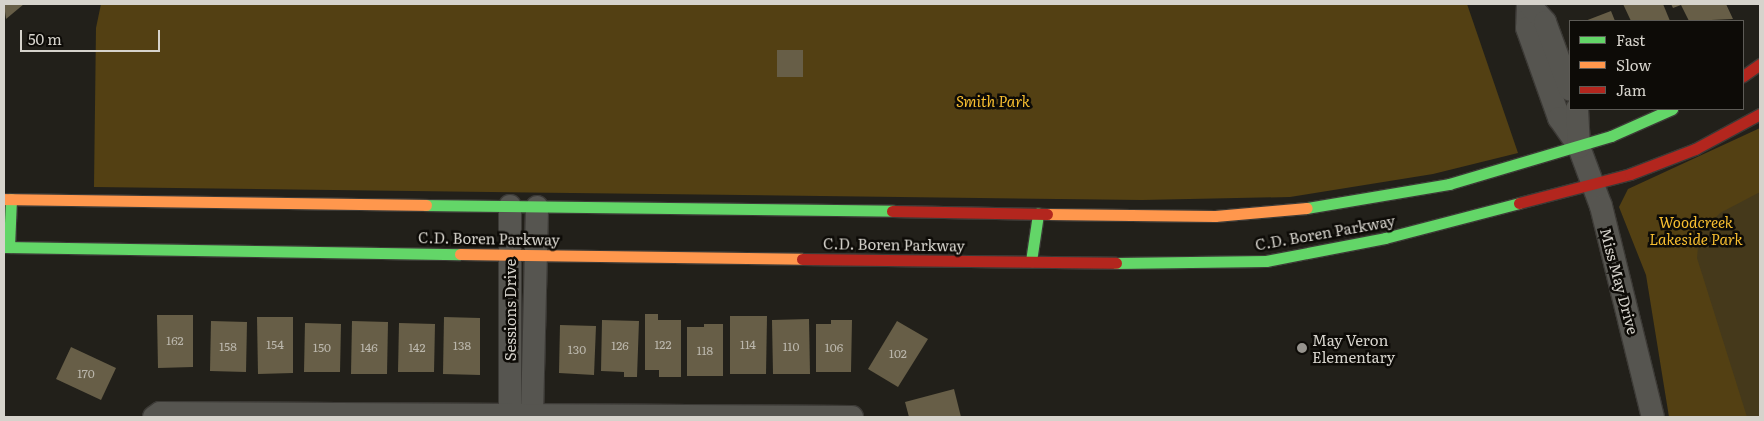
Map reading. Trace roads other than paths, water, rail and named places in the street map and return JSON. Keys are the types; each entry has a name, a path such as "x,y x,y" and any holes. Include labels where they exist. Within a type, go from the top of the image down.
{"street":[{"path":"1528,4 1545,22 1569,87"},
{"path":"1528,4 1527,28 1556,109 1578,147"},
{"path":"1744,75 1760,64"},
{"path":"1577,110 1578,147"},
{"name":"C.D. Boren Parkway","path":"7,199 1215,216 1322,208 1449,184 1578,147 1670,110"},
{"name":"C.D. Boren Parkway","path":"6,247 1031,261 1266,261 1385,238 1593,184 1694,149 1760,114"},
{"name":"Miss May Drive","path":"1578,147 1593,184 1628,303 1653,417"},
{"path":"6,247 7,199"},
{"name":"Sessions Drive","path":"510,206 510,253 521,414"},
{"name":"Sessions Drive","path":"521,414 536,253 537,206"},
{"path":"1031,261 1038,214"},
{"path":"154,417 160,413 852,417"}],"place":[{"name":"May Veron Elementary","path":"1302,348"}],"park label":[{"name":"Smith Park","path":"993,101"},
{"name":"Woodcreek Lakeside Park","path":"1696,230"}]}
